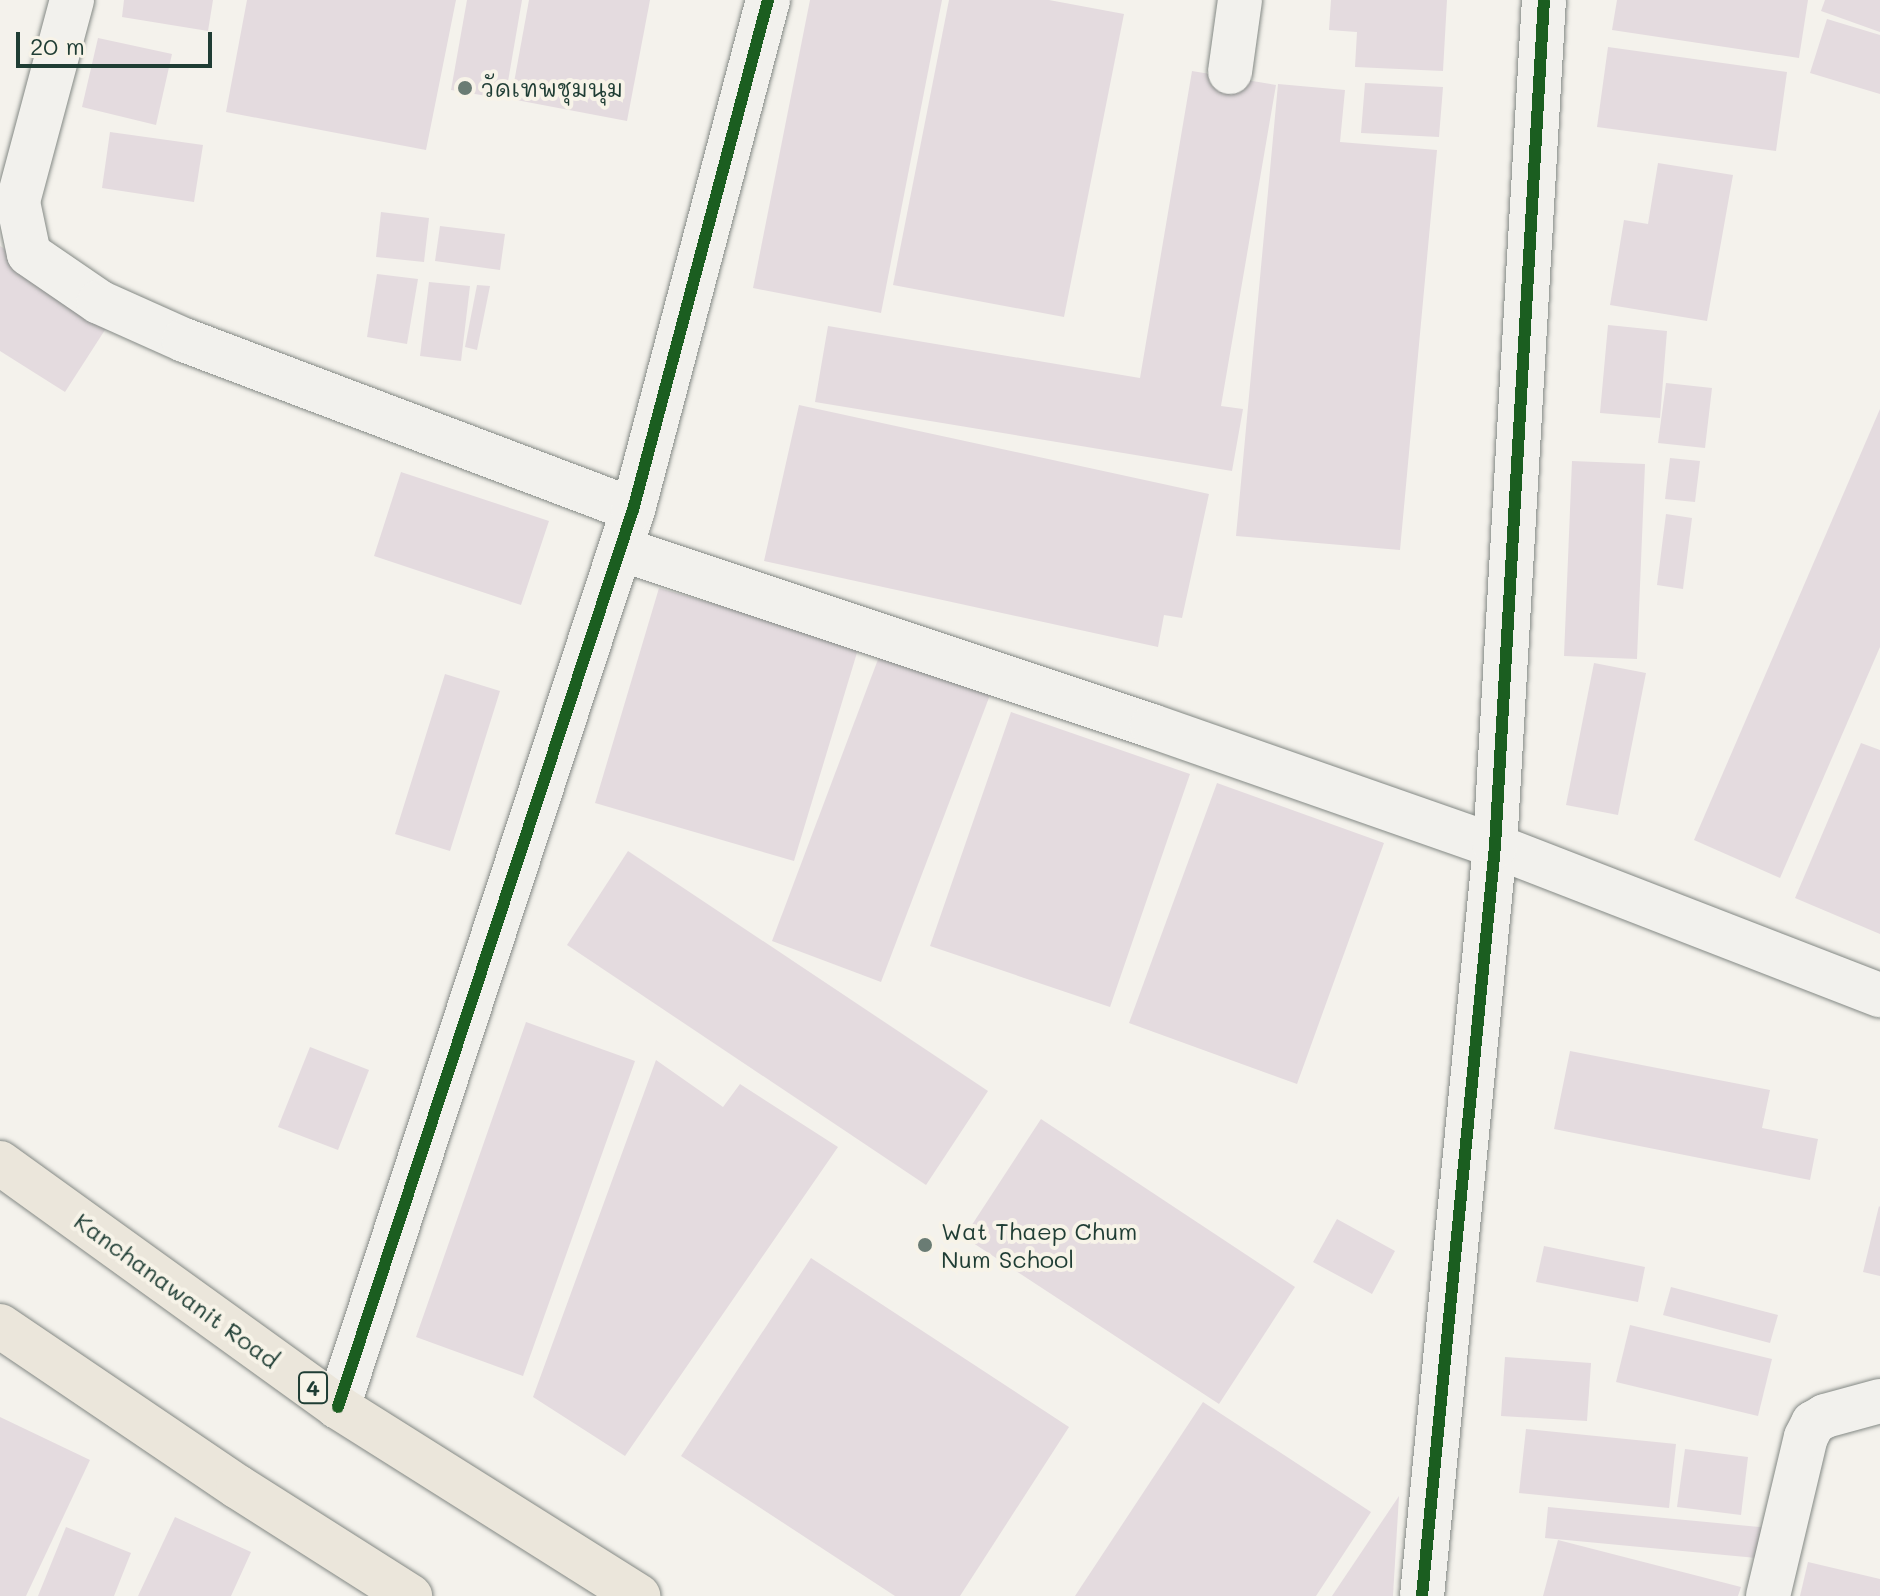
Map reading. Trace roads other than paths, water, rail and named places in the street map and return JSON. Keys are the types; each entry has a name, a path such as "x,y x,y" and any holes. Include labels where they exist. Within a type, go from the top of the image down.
{"highway":[{"name":"Kanchanawanit Road","path":"0,1163 338,1407 638,1596"},
{"path":"0,1326 238,1487 410,1596"}],"street":[{"path":"72,0 18,202 29,254 99,302 627,529 1152,726 1495,846 1880,995"},
{"path":"338,1407 627,529 768,0"},
{"path":"1230,72 1240,0"},
{"path":"1422,1596 1495,846 1544,0"},
{"path":"1768,1596 1806,1437 1813,1423 1825,1416 1880,1401"}],"place":[{"name":"วัดเทพชุมนุม","path":"465,88"},
{"name":"Wat Thaep Chum Num School","path":"925,1245"}]}
